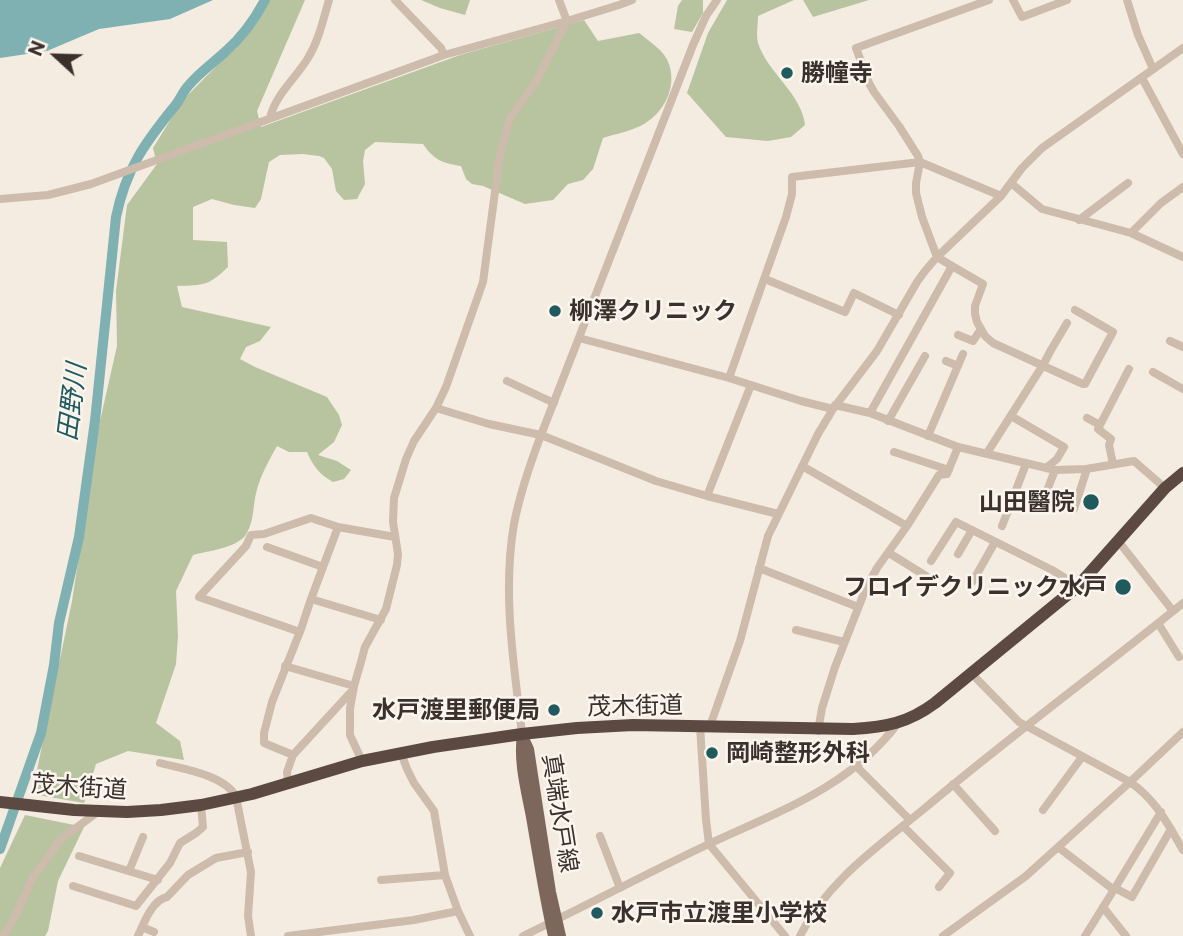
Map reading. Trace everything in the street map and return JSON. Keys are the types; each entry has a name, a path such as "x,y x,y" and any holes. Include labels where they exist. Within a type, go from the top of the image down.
{"highway":[{"name":"茂木街道","path":"0,802 99,811 161,810 253,794 362,761 522,734 633,725 818,731 872,728 898,723 926,710 1079,586 1165,488 1183,473"}],"main road":[{"name":"真端水戸線","path":"522,734 529,749 553,936"},
{"name":"真端水戸線","path":"553,921 561,936"}],"street":[{"path":"270,118 273,106 314,49 329,0"},
{"path":"395,0 444,54"},
{"path":"362,761 350,735 350,709 365,648 386,609 397,565 392,508 399,480 414,441 436,408 446,387 483,282 504,135 510,118 537,80 567,21 559,0"},
{"path":"0,199 48,195 90,184 444,54 567,21 632,0"},
{"path":"522,734 510,617 510,559 514,524 523,487 693,45 706,16 717,0"},
{"path":"989,0 856,48 869,83 920,162 916,193 937,257 983,284 975,306 981,329 993,343 1085,384 1113,332 1075,310"},
{"path":"1013,0 1022,18 1067,0"},
{"path":"1127,0 1153,69"},
{"path":"785,936 709,844 706,820 705,726 740,641 768,536 834,407 877,351 917,282 937,257 1001,196 1022,168 1042,148 1183,48"},
{"path":"1142,78 1183,153"},
{"path":"729,379 792,194 792,177 920,162 1001,196"},
{"path":"1011,183 1042,209 1131,233 1183,257"},
{"path":"1079,220 1128,183"},
{"path":"1131,233 1183,187"},
{"path":"870,413 952,266"},
{"path":"765,279 845,312 854,293 899,315"},
{"path":"987,453 1067,323"},
{"path":"958,335 973,341 981,329"},
{"path":"579,338 800,401 870,413 958,447 1026,464 1050,469 1087,468 1134,461 1165,488"},
{"path":"1170,341 1183,347"},
{"path":"928,436 963,354"},
{"path":"888,421 925,356"},
{"path":"946,361 958,366"},
{"path":"1113,464 1109,446 1111,439 1098,429 1129,369"},
{"path":"1153,372 1182,386"},
{"path":"508,381 554,403"},
{"path":"708,496 751,385"},
{"path":"436,408 489,424 541,435 656,481 778,514"},
{"path":"1011,416 1064,447 1050,469 1048,488"},
{"path":"1087,418 1100,425"},
{"path":"818,731 822,708 844,642 872,576 939,475 947,474 958,447"},
{"path":"894,452 948,470"},
{"path":"1002,526 1026,464"},
{"path":"802,466 907,526"},
{"path":"1074,509 1087,468"},
{"path":"300,632 199,597 246,546 251,535 264,534 311,518 338,527 395,537"},
{"path":"931,561 956,522 1079,586"},
{"path":"293,755 264,743 264,733 272,702 338,527"},
{"path":"958,554 972,530"},
{"path":"973,581 995,542"},
{"path":"1119,542 1172,611"},
{"path":"267,547 323,567"},
{"path":"889,553 926,576"},
{"path":"759,568 858,607"},
{"path":"310,599 381,620"},
{"path":"800,936 813,913 841,879 953,784 1182,605"},
{"path":"1158,623 1179,657"},
{"path":"796,630 844,642"},
{"path":"285,666 353,689"},
{"path":"972,674 1011,716 1130,782 1151,799 1176,833 1183,850"},
{"path":"288,783 287,772 293,755 353,689"},
{"path":"523,936 709,844 806,800 856,766 881,745 898,723"},
{"path":"943,936 1009,889 1183,732"},
{"path":"401,753 414,783 434,811 445,875 470,936"},
{"path":"1043,810 1082,757"},
{"path":"160,763 214,779 229,786 236,797 251,872 248,916 251,936"},
{"path":"856,766 950,873 939,887"},
{"path":"953,784 995,831"},
{"path":"73,886 136,906 170,863 180,843 203,827 201,805"},
{"path":"3,936 32,879 61,839 99,811"},
{"path":"1084,936 1161,813"},
{"path":"1058,847 1115,889 1132,897 1176,833"},
{"path":"600,836 620,888"},
{"path":"130,872 143,837"},
{"path":"138,936 156,904 167,897 188,875 216,858 248,852"},
{"path":"79,856 158,880"},
{"path":"382,880 445,875"},
{"path":"1103,907 1126,936"},
{"path":"288,936 414,920 458,911"},
{"path":"142,927 154,932"}],"green space":[{"path":"268,0 305,0 257,111 261,127 460,55 584,20 598,41 639,33 652,43 669,64 670,90 663,106 651,119 634,129 603,138 593,169 583,180 568,184 553,200 525,204 472,184 466,179 461,166 439,160 423,144 375,142 365,150 365,184 357,199 344,200 336,191 332,169 324,158 303,154 280,155 269,162 261,199 255,208 212,199 193,207 193,240 227,242 228,267 216,278 205,283 177,286 182,307 271,327 260,341 246,347 240,359 327,397 342,425 334,442 318,455 337,461 351,470 344,479 333,482 317,469 307,452 289,452 277,446 258,485 251,522 245,536 228,546 193,555 176,591 176,664 156,723 180,741 184,760 128,751 96,764 84,803 32,794 72,601 100,421 117,346 116,291 127,205 157,164 153,148 182,101 244,38"},
{"path":"421,0 470,0 465,15"},
{"path":"682,0 703,0 703,13 692,32 674,29 678,6"},
{"path":"727,0 794,0 758,16 757,33 762,54 798,103 802,114 805,125 791,137 768,141 726,137 687,93 708,33"},
{"path":"803,0 869,0 813,17"},
{"path":"25,815 84,827 58,881 45,936 0,936 0,868"}],"water":[{"path":"0,0 213,0 170,19 99,29 47,51 0,58"}],"waterway":[{"name":"田野川","path":"0,849 41,733 59,623 79,537 120,200 138,158 185,90 231,47 265,0"}],"place":[{"name":"勝幢寺","path":"787,73"},
{"name":"柳澤クリニック","path":"555,311"},
{"name":"山田醫院","path":"1091,502"},
{"name":"フロイデクリニック水戸","path":"1123,587"},
{"name":"水戸渡里郵便局","path":"554,710"},
{"name":"岡崎整形外科","path":"712,753"},
{"name":"水戸市立渡里小学校","path":"597,913"}]}
